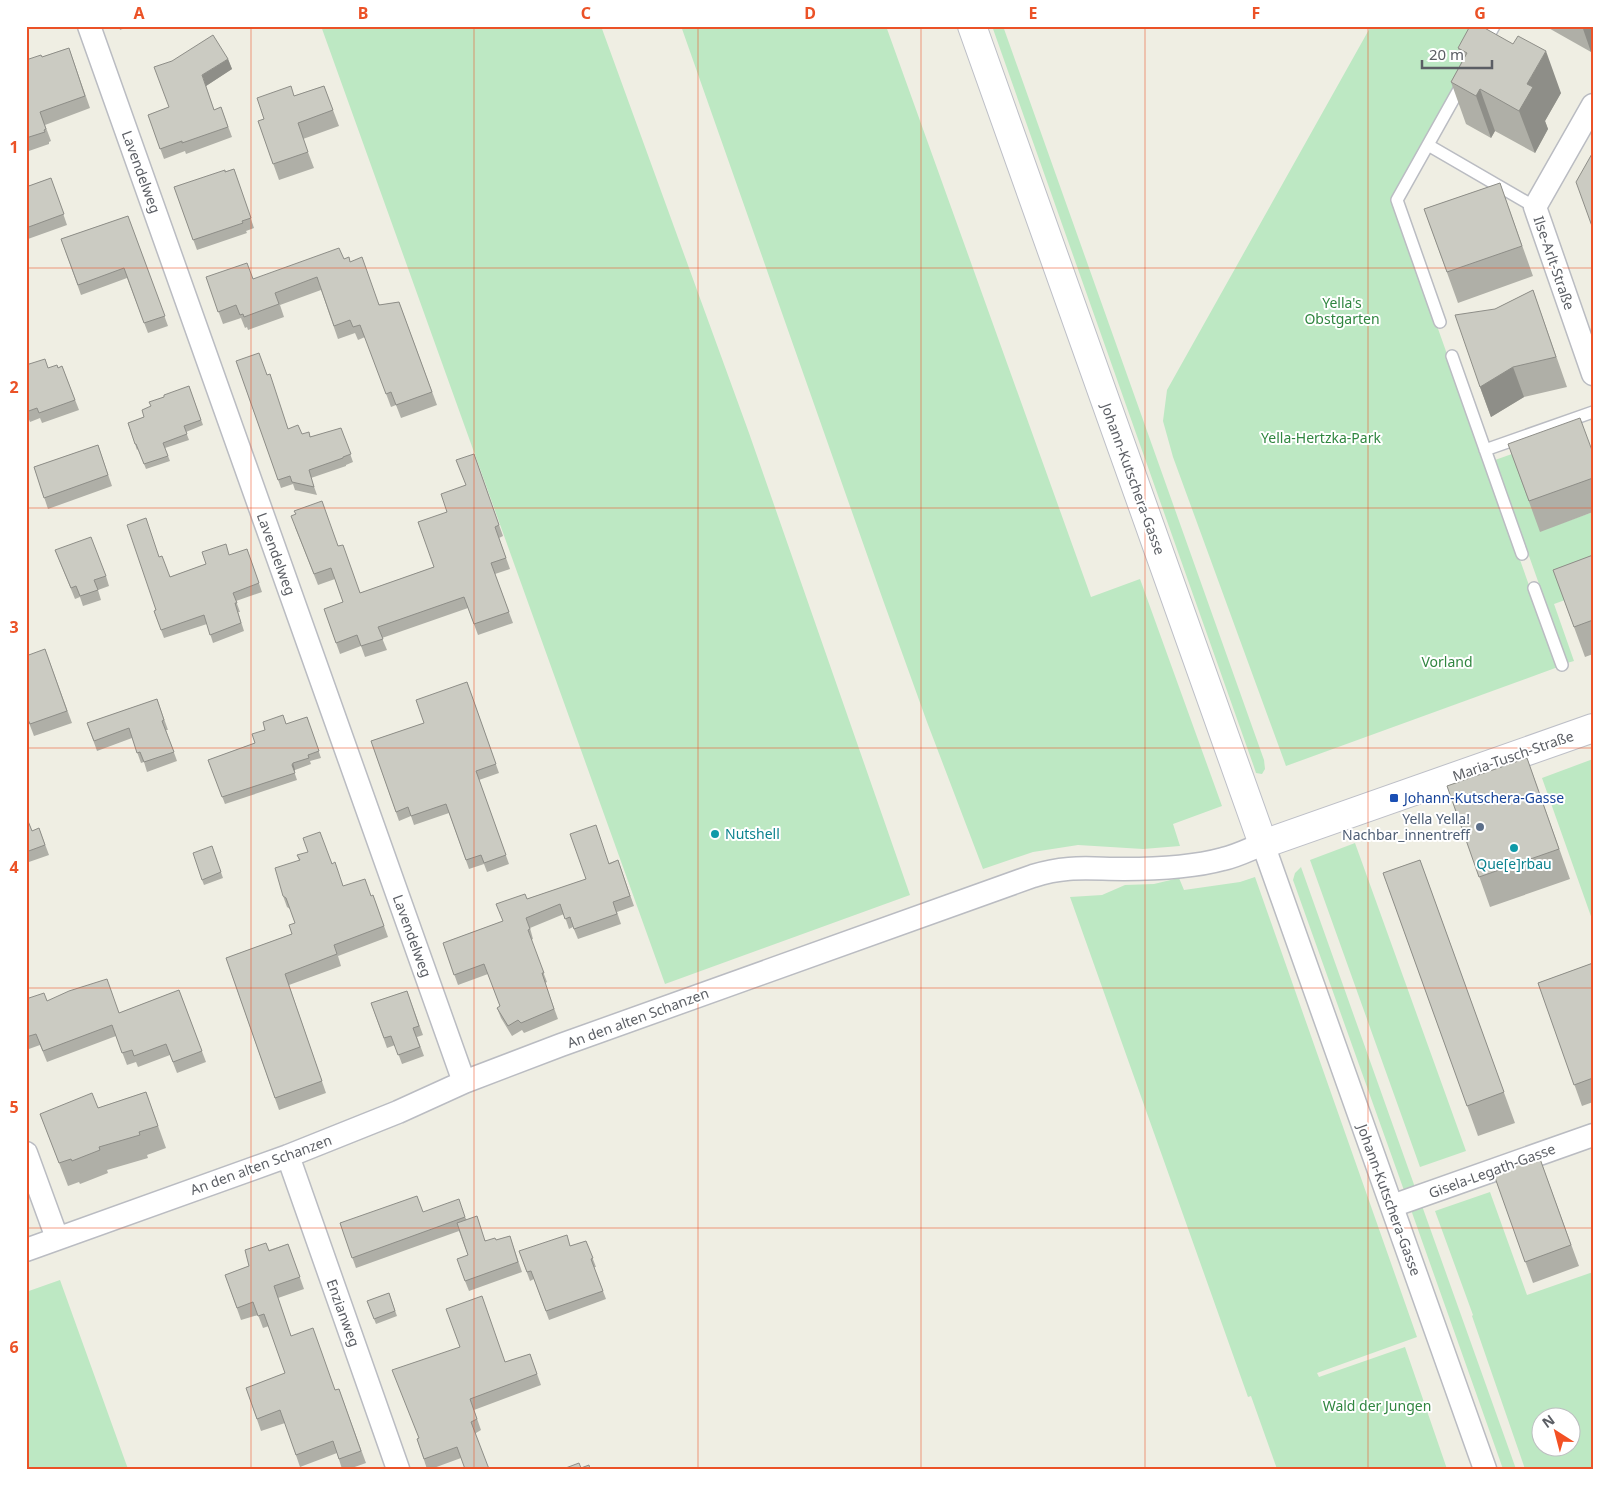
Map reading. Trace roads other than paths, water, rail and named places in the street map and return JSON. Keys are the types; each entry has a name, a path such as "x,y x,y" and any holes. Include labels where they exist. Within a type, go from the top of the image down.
{"street":[{"name":"Lavendelweg","path":"89,26 464,1082"},
{"name":"Johann-Kutschera-Gasse","path":"972,26 1485,1469"},
{"name":"Ilse-Arlt-Straße","path":"1593,105 1535,207 1593,374"},
{"name":"Maria-Tusch-Straße","path":"1263,844 1593,728"},
{"name":"An den alten Schanzen","path":"26,1250 288,1156 398,1112 464,1082 901,922 1052,870 1079,867 1124,869 1185,865 1225,859 1263,844"},
{"name":"Gisela-Legath-Gasse","path":"1392,1206 1593,1135"},
{"path":"26,1153 57,1238"},
{"name":"Enzianweg","path":"288,1156 398,1469"}],"lane":[{"path":"1475,60 1494,26"},
{"path":"1440,322 1397,200 1466,77"},
{"path":"1428,145 1535,207"},
{"path":"1452,356 1522,554"},
{"path":"1485,450 1593,412"},
{"path":"1534,588 1562,666"}],"place":[{"name":"Johann-Kutschera-Gasse","path":"1394,798"},
{"name":"Yella Yella! Nachbar_innentreff","path":"1480,827"},
{"name":"Nutshell","path":"715,834"},
{"name":"Que[e]rbau","path":"1514,848"}],"park label":[{"name":"Yella's Obstgarten","path":"1342,312"},
{"name":"Yella-Hertzka-Park","path":"1321,438"},
{"name":"Vorland","path":"1447,662"},
{"name":"Wald der Jungen","path":"1377,1406"}]}
